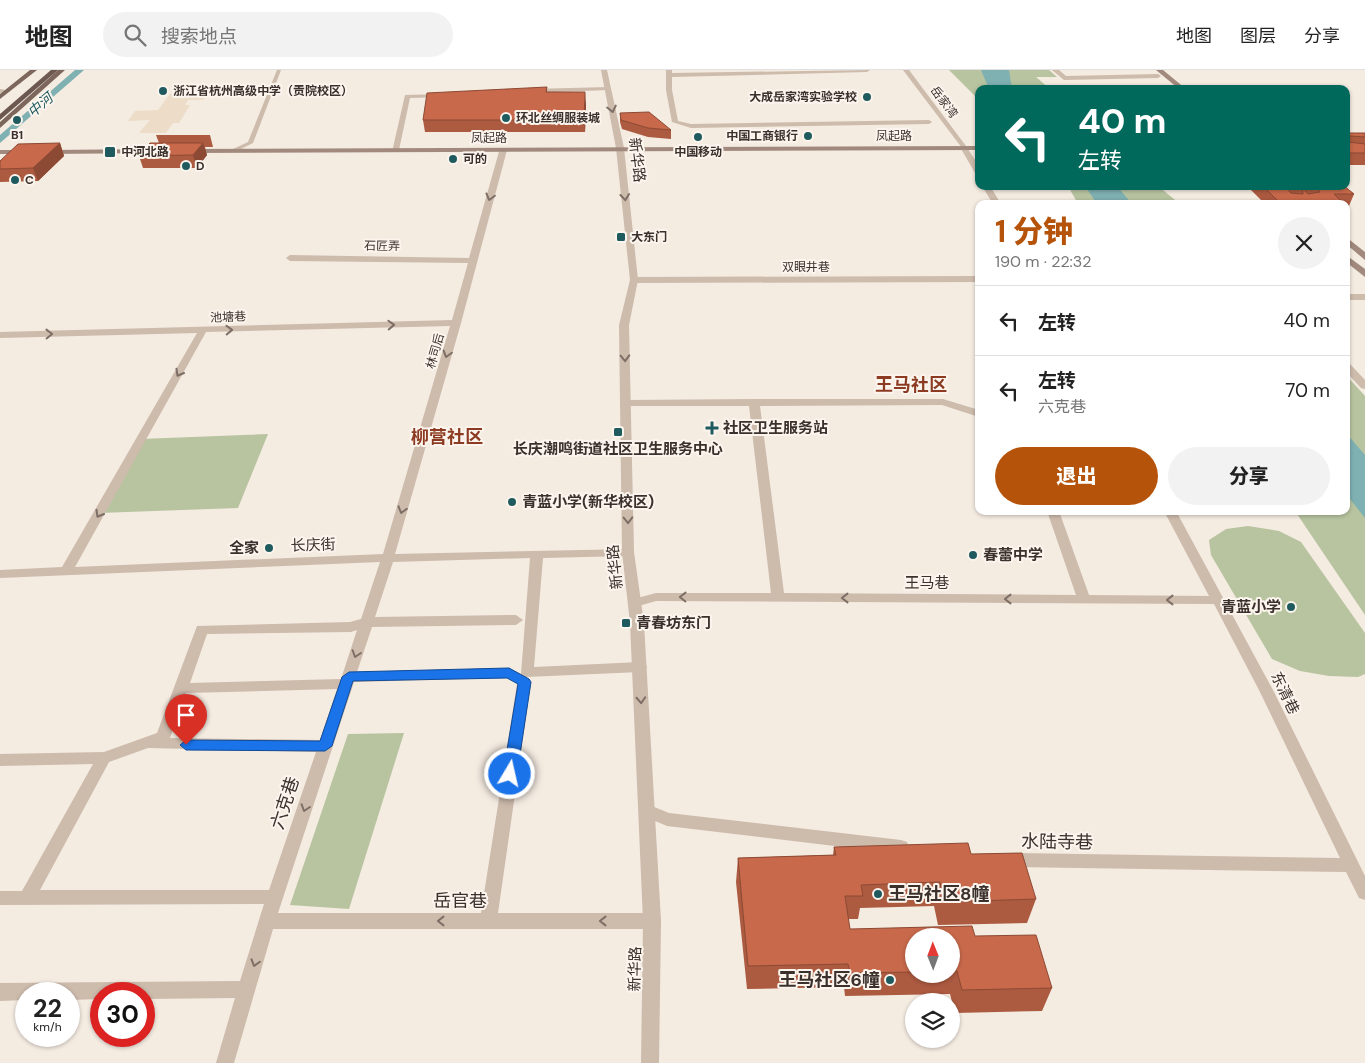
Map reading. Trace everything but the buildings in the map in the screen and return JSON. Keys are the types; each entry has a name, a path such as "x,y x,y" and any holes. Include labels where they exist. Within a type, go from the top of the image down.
{"highway":[{"path":"0,108 45,70"},
{"path":"0,118 55,70"}],"main road":[{"path":"0,98 34,70"},
{"path":"0,126 62,70"},
{"path":"1151,70 1177,85"},
{"path":"1158,73 1168,85"},
{"name":"凤起路","path":"179,151 975,148"},
{"path":"0,149 19,152"},
{"path":"0,152 169,151"},
{"path":"1350,243 1365,257"},
{"path":"1350,261 1365,274"}],"street":[{"path":"233,151 250,142 279,70"},
{"name":"新华路","path":"604,70 620,148 634,280 624,325 627,403 628,552 635,603 640,667 652,921 650,1063"},
{"path":"868,70 670,72 669,90 675,122 691,126 929,122"},
{"name":"岳家湾","path":"906,70 964,148"},
{"path":"1056,70 1064,78 1158,73"},
{"path":"522,92 608,88"},
{"path":"0,91 8,91"},
{"path":"395,150 407,96 455,94"},
{"path":"964,148 975,166"},
{"name":"林司后","path":"388,558 456,323 503,150"},
{"name":"石匠弄","path":"290,258 473,261"},
{"name":"双眼井巷","path":"634,280 975,279"},
{"path":"1350,289 1365,289"},
{"path":"1350,297 1365,297"},
{"name":"池塘巷","path":"0,335 456,323"},
{"path":"66,572 203,330"},
{"path":"1350,370 1365,386"},
{"path":"754,402 778,598"},
{"path":"627,403 943,402 975,413"},
{"path":"1054,515 1084,599"},
{"name":"东清巷","path":"1172,515 1267,692 1365,893"},
{"name":"长庆街","path":"0,574 388,558 628,552"},
{"path":"537,554 526,672 640,667"},
{"name":"六克巷","path":"225,1063 267,921 388,558"},
{"name":"王马巷","path":"635,603 656,597 1219,600"},
{"path":"1,761 104,758 163,737 202,629 352,627 366,622 516,620"},
{"path":"181,688 509,673 524,682 488,921"},
{"path":"147,744 325,746"},
{"path":"27,898 104,758"},
{"path":"647,810 667,819 915,849"},
{"name":"水陆寺巷","path":"995,858 1023,862 1350,865"},
{"path":"0,898 275,897"},
{"name":"岳官巷","path":"267,921 652,921"},
{"path":"0,992 247,989"}],"green space":[{"path":"949,70 1049,70 1057,77 1036,77 1045,85 975,85 975,96"},
{"path":"1070,190 1163,190 1175,200 1076,200"},
{"path":"1350,379 1365,396 1365,615 1298,515 1350,515"},
{"path":"268,434 238,508 99,513 141,439"},
{"name":"青蓝小学","path":"1248,526 1279,531 1301,542 1365,633 1365,674 1358,677 1329,676 1300,671 1272,659 1211,555 1209,540 1226,529"},
{"path":"404,733 349,909 290,905 348,734"}],"shaded area":[{"path":"217,92 216,95 207,95 203,100 188,100 185,105 190,105 179,123 173,123 166,133 139,133 150,120 128,121 135,111 158,110 170,94"}],"water":[{"path":"981,70 1009,70 1011,85 987,85"},
{"path":"1088,190 1120,190 1129,200 1094,200"},
{"path":"1350,438 1365,455 1365,518 1350,499"}],"waterway":[{"name":"中河","path":"0,140 80,70"}],"place":[{"name":"浙江省杭州高级中学（贡院校区）","path":"163,91"},
{"name":"大成岳家湾实验学校","path":"867,97"},
{"name":"环北丝绸服装城","path":"506,118"},
{"name":"B1","path":"17,120"},
{"name":"中国工商银行","path":"808,136"},
{"name":"中国移动","path":"698,137"},
{"name":"中河北路","path":"110,152"},
{"name":"可的","path":"453,159"},
{"name":"D","path":"186,166"},
{"name":"C","path":"15,180"},
{"name":"大东门","path":"621,237"},
{"name":"社区卫生服务站","path":"712,428"},
{"name":"长庆潮鸣街道社区卫生服务中心","path":"618,432"},
{"name":"青蓝小学(新华校区)","path":"512,502"},
{"name":"全家","path":"269,548"},
{"name":"春蕾中学","path":"973,555"},
{"name":"青蓝小学","path":"1291,607"},
{"name":"青春坊东门","path":"626,623"},
{"name":"王马社区8幢","path":"878,894"},
{"name":"王马社区6幢","path":"890,980"}],"district":[{"name":"王马社区","path":"911,385"},
{"name":"柳营社区","path":"447,437"}],"route":[{"path":"186,745 325,746 349,677 509,673 524,682 510,774"}]}
